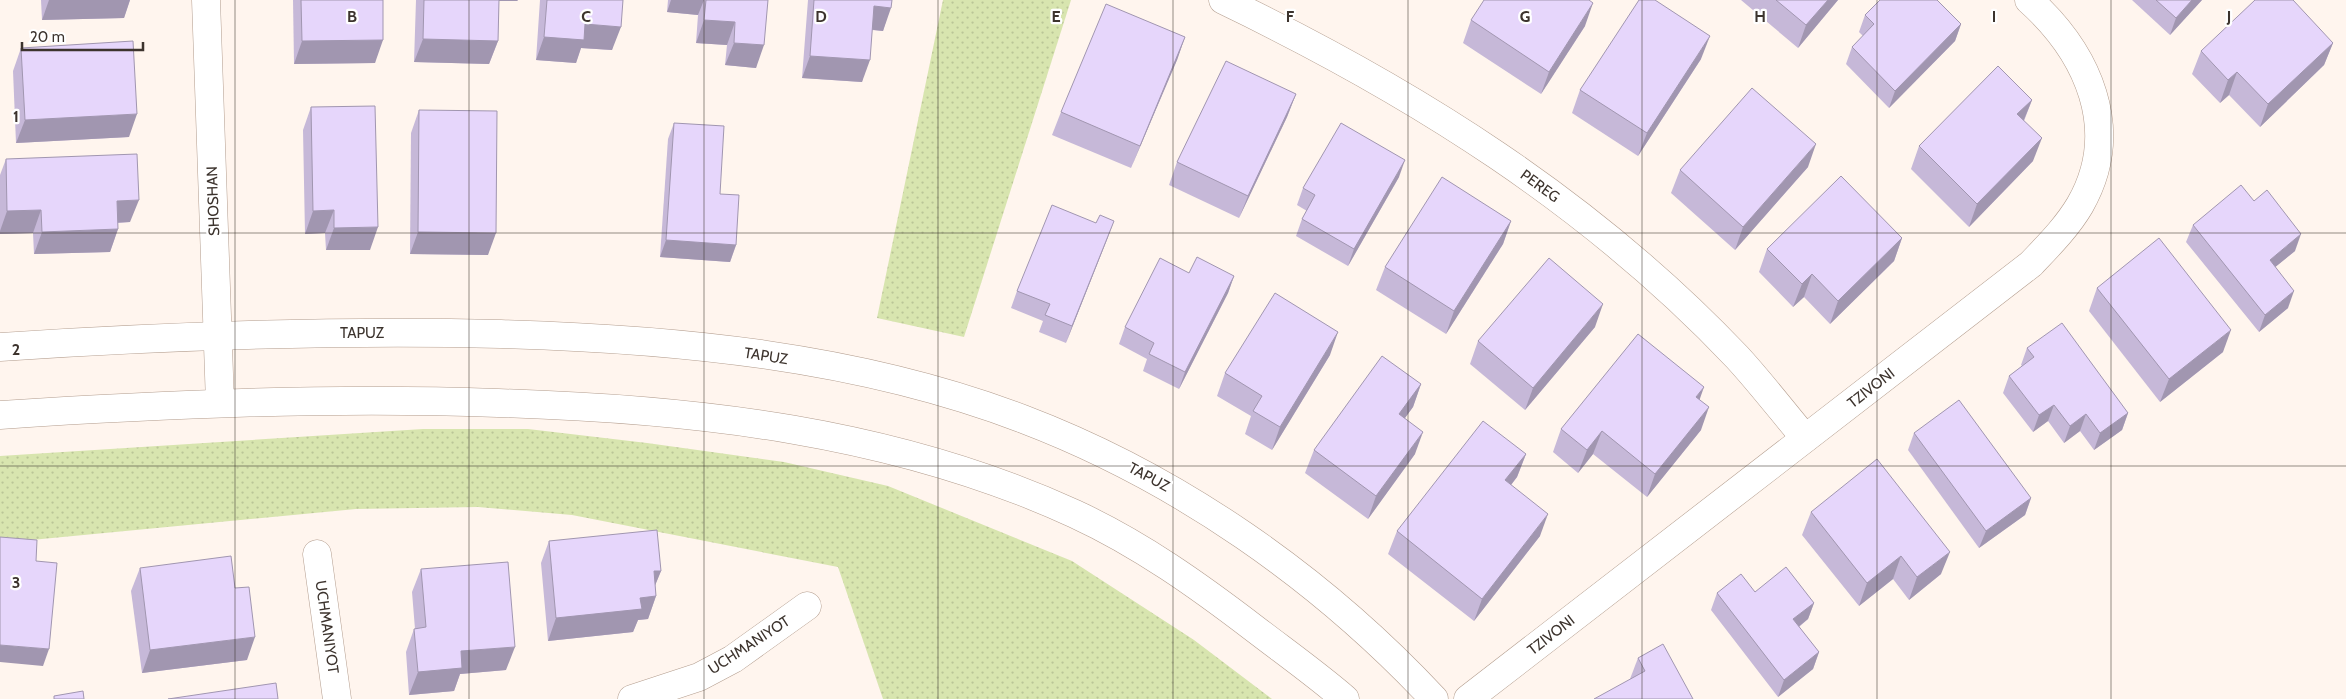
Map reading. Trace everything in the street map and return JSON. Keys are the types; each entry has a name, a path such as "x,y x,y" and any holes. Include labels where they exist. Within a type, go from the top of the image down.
{"street":[{"name":"SHOSHAN","path":"206,0 220,403"},
{"name":"PEREG","path":"1223,0 1308,41 1403,94 1494,152 1581,215 1662,284 1738,358 1805,438"},
{"name":"TZIVONI","path":"1468,699 2031,264 2059,235 2080,204 2095,164 2099,139 2097,107 2086,74 2067,40 2029,0"},
{"name":"TAPUZ","path":"0,347 217,336 363,332 556,336 656,342 752,353 846,369 936,390 1022,418 1106,454 1186,497 1261,548 1312,588 1368,635 1434,699"},
{"path":"0,415 220,403 459,401 650,410 743,420 814,433 917,456 999,483 1077,515 1150,555 1221,603 1322,679 1345,699"},
{"name":"UCHMANIYOT","path":"317,554 337,699"},
{"name":"UCHMANIYOT","path":"632,699 700,677 733,659 807,606"}],"green space":[{"path":"943,0 1071,0 964,337 877,318"},
{"path":"423,429 528,429 647,443 784,462 888,486 1072,561 1194,640 1272,699 883,699 838,567 572,515 478,507 356,509 0,543 0,456"}],"building":[{"path":"301,0 383,0 383,40 302,41"},
{"path":"424,0 499,0 498,41 423,39"},
{"path":"547,0 623,0 621,27 585,24 584,40 544,37"},
{"path":"706,0 768,0 764,45 734,43 735,22 704,20"},
{"path":"814,0 892,0 891,8 874,6 870,60 810,56"},
{"path":"1484,0 1589,0 1593,3 1549,72 1471,20"},
{"path":"1639,0 1655,0 1710,36 1647,133 1580,90"},
{"path":"1776,0 1828,0 1806,25"},
{"path":"1880,0 1937,0 1961,24 1895,91 1852,47 1874,24 1865,15"},
{"path":"2156,0 2192,0 2176,18"},
{"path":"2255,0 2293,0 2333,43 2268,104 2237,72 2228,80 2201,51"},
{"path":"1106,4 1185,37 1140,146 1061,112"},
{"path":"133,41 137,114 25,120 21,48"},
{"path":"1226,61 1296,94 1248,196 1177,162"},
{"path":"1998,66 2032,100 2017,114 2042,138 1977,204 1919,146"},
{"path":"1752,88 1816,144 1743,227 1680,170"},
{"path":"375,106 378,227 334,228 334,210 313,211 311,107"},
{"path":"419,110 497,111 496,233 418,232"},
{"path":"674,123 724,126 720,194 739,195 736,245 666,240"},
{"path":"1341,123 1405,160 1354,249 1302,219 1315,195 1303,188"},
{"path":"137,154 139,200 117,201 118,229 42,232 41,210 7,211 6,159"},
{"path":"1841,176 1902,238 1838,301 1812,274 1802,284 1767,249"},
{"path":"1442,177 1511,221 1454,311 1385,267"},
{"path":"2241,185 2254,201 2267,190 2301,234 2270,260 2294,291 2265,315 2193,225"},
{"path":"1052,205 1096,223 1100,215 1114,221 1072,326 1045,315 1050,304 1017,291"},
{"path":"2159,238 2231,330 2169,379 2097,288"},
{"path":"1197,257 1234,276 1185,372 1149,354 1154,343 1125,327 1160,258 1189,273"},
{"path":"1549,258 1603,304 1533,388 1478,341"},
{"path":"1275,293 1338,332 1280,427 1253,411 1262,396 1225,373"},
{"path":"2062,323 2128,413 2100,433 2086,414 2070,426 2054,405 2039,415 2009,376 2034,357 2027,348"},
{"path":"1638,334 1704,387 1696,397 1709,407 1655,474 1602,431 1587,450 1561,429"},
{"path":"1382,356 1421,384 1399,414 1423,432 1376,496 1314,450"},
{"path":"1959,400 2031,498 1986,531 1914,433"},
{"path":"1483,421 1526,454 1505,480 1548,514 1482,599 1397,531"},
{"path":"1877,459 1950,552 1917,577 1901,556 1867,583 1811,512"},
{"path":"657,530 661,571 654,571 656,596 640,598 642,609 556,618 549,541"},
{"path":"0,537 37,540 36,561 57,563 49,649 0,645"},
{"path":"231,556 235,588 249,587 255,637 150,650 140,568"},
{"path":"508,562 515,647 461,651 462,668 418,672 414,629 426,627 421,569"},
{"path":"1786,567 1814,603 1793,619 1819,652 1784,680 1717,593 1741,574 1755,592"},
{"path":"1663,644 1693,699 1594,699 1645,671 1638,658"},
{"path":"276,683 278,699 168,699"},
{"path":"83,691 84,699 54,699 54,696"}]}
